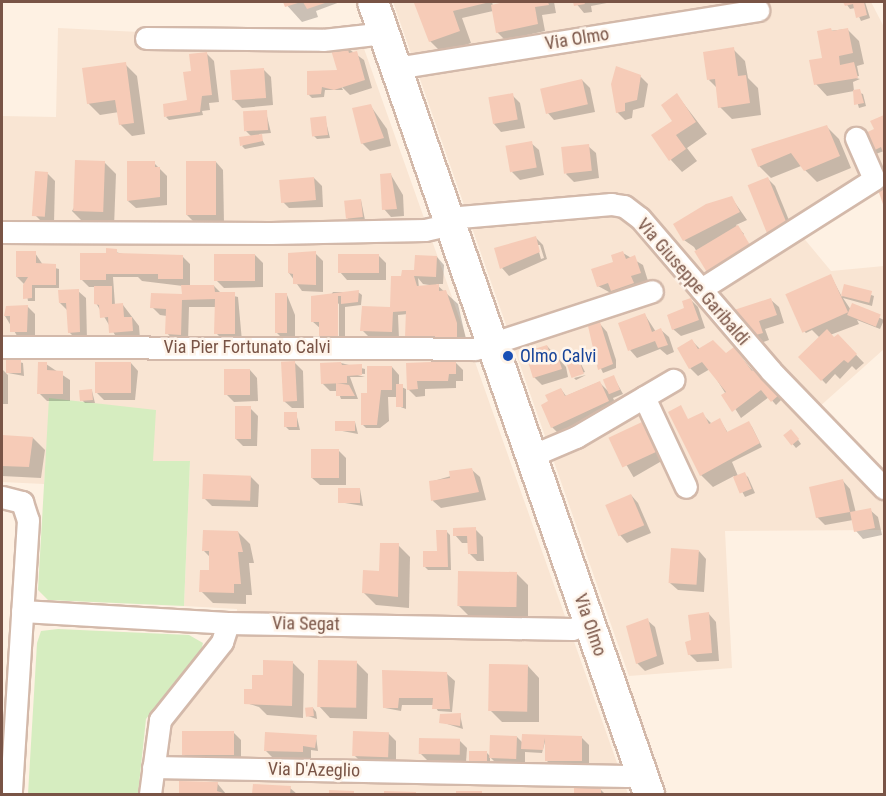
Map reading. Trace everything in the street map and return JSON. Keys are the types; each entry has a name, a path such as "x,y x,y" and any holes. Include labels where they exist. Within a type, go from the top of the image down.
{"street":[{"name":"Via Olmo","path":"372,2 645,784"},
{"name":"Via Olmo","path":"396,68 758,10"},
{"path":"146,38 323,40 384,33"},
{"path":"701,289 874,179 856,138"},
{"name":"Via Giuseppe Garibaldi","path":"449,221 599,204 624,206 640,218 771,371 885,488"},
{"path":"2,232 271,233 425,230 449,221"},
{"path":"492,345 652,291"},
{"name":"Via Pier Fortunato Calvi","path":"2,347 475,349 492,345"},
{"path":"531,456 576,437 673,381"},
{"path":"644,397 686,487"},
{"path":"2,496 13,497 27,509 22,611 8,710 10,795"},
{"name":"Via Segat","path":"22,611 228,623 572,629 589,623"},
{"path":"150,795 160,720 222,642 228,623"},
{"name":"Via D'Azeglio","path":"153,767 627,776 645,784"}],"shaded area":[{"path":"393,2 871,2 884,27 884,205 873,170 792,224 831,271 884,266 884,349 809,416 884,495 884,530 725,531 732,668 629,676"},
{"path":"58,28 362,43 628,794 158,794 164,725 236,638 237,609 184,606 190,462 153,461 50,398 44,484 2,482 2,116 56,117"}],"green space":[{"path":"49,398 156,410 153,461 190,461 184,606 48,600 38,590"},
{"path":"58,629 189,635 203,643 201,651 146,719 138,794 28,794 37,643 41,631"}],"building":[{"path":"283,2 301,2 285,7"},
{"path":"303,2 328,2 307,9"},
{"path":"490,2 453,11 460,31 429,42 414,3"},
{"path":"505,2 548,2 549,5 535,7 538,24 496,33 491,5"},
{"path":"573,2 584,2 585,4 574,6"},
{"path":"843,2 864,2 867,15 856,18 853,4 845,6"},
{"path":"831,28 832,31 848,28 853,53 839,56 840,65 854,62 858,78 814,85 809,60 822,58 817,31"},
{"path":"347,46 349,53 357,51 365,80 334,90 322,87 321,94 307,95 307,71 337,70 331,50"},
{"path":"734,47 738,76 746,75 750,103 718,108 715,79 707,80 703,52"},
{"path":"207,52 212,95 202,96 200,112 164,117 163,104 187,100 183,72 191,71 189,54"},
{"path":"126,62 134,123 119,125 115,100 87,104 82,68"},
{"path":"616,66 641,75 637,100 625,103 625,111 616,113 611,84"},
{"path":"264,68 266,98 232,100 230,70"},
{"path":"582,79 588,104 546,114 540,89"},
{"path":"860,89 864,103 854,105 853,90"},
{"path":"513,93 518,120 493,124 488,97"},
{"path":"677,93 696,122 676,135 686,149 669,161 651,135 672,121 661,105"},
{"path":"371,104 384,138 361,144 352,108"},
{"path":"267,110 268,130 244,131 243,111"},
{"path":"884,115 884,155 881,147 869,153 861,135 874,129 870,121"},
{"path":"326,116 328,135 312,137 310,118"},
{"path":"827,125 840,156 804,171 791,153 758,167 751,149"},
{"path":"262,134 263,141 240,146 239,137"},
{"path":"532,141 537,168 510,172 505,146"},
{"path":"589,144 592,171 564,174 561,147"},
{"path":"75,160 105,161 103,212 73,211"},
{"path":"127,161 155,161 155,167 160,167 160,197 127,201"},
{"path":"186,161 216,161 216,215 186,215"},
{"path":"35,171 48,172 45,217 32,216"},
{"path":"391,173 397,209 382,210 380,174"},
{"path":"314,177 316,200 281,203 279,180"},
{"path":"768,177 788,227 768,235 748,185"},
{"path":"884,188 884,207 878,190"},
{"path":"732,196 740,212 683,241 673,224 706,204"},
{"path":"361,199 363,217 346,219 344,201"},
{"path":"738,225 751,247 708,274 694,251"},
{"path":"536,236 540,252 500,269 494,248"},
{"path":"106,248 117,249 117,253 183,255 183,279 158,279 158,274 106,274 106,280 80,280 80,253 106,253"},
{"path":"16,251 36,251 36,263 56,264 56,285 32,285 32,298 23,299 23,285 28,277 16,277"},
{"path":"316,251 316,285 293,284 293,274 288,273 288,253"},
{"path":"623,251 626,259 635,255 641,273 631,276 634,283 611,291 608,283 597,287 591,269 613,262 611,255"},
{"path":"214,254 255,254 255,281 214,281"},
{"path":"338,254 379,254 379,273 338,273"},
{"path":"415,255 437,256 436,277 414,276 417,286 439,284 439,291 446,290 457,323 457,337 405,337 406,311 393,312 392,332 360,331 362,306 390,307 391,276 401,276 402,270 414,270"},
{"path":"831,274 848,312 802,333 785,294"},
{"path":"844,284 872,291 869,303 841,296"},
{"path":"181,285 214,285 215,292 235,292 235,334 214,334 215,299 182,300 181,335 165,334 166,309 150,308 151,293 182,294"},
{"path":"94,286 112,286 112,304 123,303 124,317 132,317 133,331 109,333 108,317 100,318 99,305 94,304"},
{"path":"79,289 80,332 68,333 66,303 59,303 58,290"},
{"path":"359,290 358,302 341,304 341,296 338,296 338,338 319,338 319,322 311,322 311,296"},
{"path":"275,293 287,293 287,333 275,333"},
{"path":"691,298 699,320 672,330 667,315 684,308 682,301"},
{"path":"771,298 777,315 759,321 763,333 749,337 739,328 734,310"},
{"path":"852,303 881,315 876,327 847,315"},
{"path":"28,305 27,332 10,332 10,316 4,316 6,306"},
{"path":"645,313 652,332 661,328 668,345 658,348 655,341 628,351 618,323"},
{"path":"600,322 613,364 598,370 588,326"},
{"path":"827,329 834,337 838,334 857,354 848,363 844,360 821,381 798,357"},
{"path":"692,339 698,349 713,340 726,353 734,347 752,371 759,367 780,394 771,402 761,390 732,412 721,395 726,392 702,362 689,369 677,348"},
{"path":"547,345 552,359 558,357 562,369 533,378 525,352"},
{"path":"577,354 584,374 572,378 565,358"},
{"path":"6,358 21,358 21,373 6,373"},
{"path":"295,361 297,401 283,402 281,362"},
{"path":"456,361 456,374 449,374 448,381 417,381 418,389 407,390 406,363"},
{"path":"38,362 47,362 47,370 63,371 63,394 37,394"},
{"path":"95,362 131,362 131,393 95,393"},
{"path":"341,362 342,365 362,364 362,375 347,376 347,383 321,384 320,363"},
{"path":"367,366 392,366 392,390 381,390 377,425 361,425 361,393 367,393"},
{"path":"224,369 250,369 250,395 224,395"},
{"path":"614,375 620,390 609,394 603,379"},
{"path":"600,381 609,401 551,428 541,405 548,401 545,395 561,388 565,396"},
{"path":"336,383 349,385 355,396 336,396"},
{"path":"396,384 403,384 403,407 396,407"},
{"path":"92,389 93,400 80,401 79,390"},
{"path":"681,405 688,419 703,412 709,424 720,418 727,432 749,421 760,443 700,476 668,412"},
{"path":"235,406 251,406 251,439 235,439"},
{"path":"284,412 297,412 297,427 284,427"},
{"path":"335,421 355,421 355,431 335,431"},
{"path":"642,422 656,452 622,468 608,438"},
{"path":"791,429 799,439 791,445 783,435"},
{"path":"2,435 33,437 29,467 2,466"},
{"path":"311,449 339,449 339,478 311,478"},
{"path":"472,468 479,492 431,501 429,481 450,478 449,471"},
{"path":"745,472 752,489 740,494 733,477"},
{"path":"203,474 251,476 250,501 202,499"},
{"path":"843,479 850,512 816,518 809,487"},
{"path":"338,488 360,488 360,503 338,503"},
{"path":"631,494 644,525 619,536 605,505"},
{"path":"871,508 875,528 854,532 850,512"},
{"path":"476,527 477,554 468,554 467,536 453,536 453,528"},
{"path":"203,530 238,531 243,552 238,552 241,584 234,584 234,593 199,592 200,570 209,570 209,551 202,551"},
{"path":"436,530 447,530 448,567 423,567 423,551 437,551"},
{"path":"380,543 399,543 398,597 362,593 363,570 379,571"},
{"path":"671,548 699,550 696,585 669,583"},
{"path":"458,571 517,572 516,607 457,606"},
{"path":"709,612 712,653 688,655 685,642 691,640 688,615"},
{"path":"648,618 657,656 636,664 626,626"},
{"path":"263,660 293,661 292,706 244,704 244,689 252,689 252,675 263,675"},
{"path":"318,660 357,661 356,708 317,707"},
{"path":"489,664 528,665 527,712 488,711"},
{"path":"382,670 447,672 450,709 432,709 433,698 399,698 398,708 383,708"},
{"path":"313,707 314,716 306,717 305,708"},
{"path":"461,713 460,726 439,723 440,714"},
{"path":"182,731 234,731 234,755 182,755"},
{"path":"353,731 389,732 388,757 352,756"},
{"path":"265,732 317,735 315,748 303,746 303,752 264,751"},
{"path":"522,734 582,736 582,761 545,761 545,738 543,750 521,749"},
{"path":"490,735 517,736 516,759 489,758"},
{"path":"419,738 460,739 460,755 419,754"},
{"path":"469,751 487,751 487,763 469,763"},
{"path":"179,781 218,782 217,791 226,794 179,794"},
{"path":"253,784 291,786 290,794 252,794"},
{"path":"574,788 601,788 601,794 574,794"},
{"path":"329,790 354,791 354,794 329,794"},
{"path":"384,791 416,792 416,794 384,794"},
{"path":"456,791 482,791 482,794 456,794"}],"place":[{"name":"Olmo Calvi","path":"508,356"}]}
